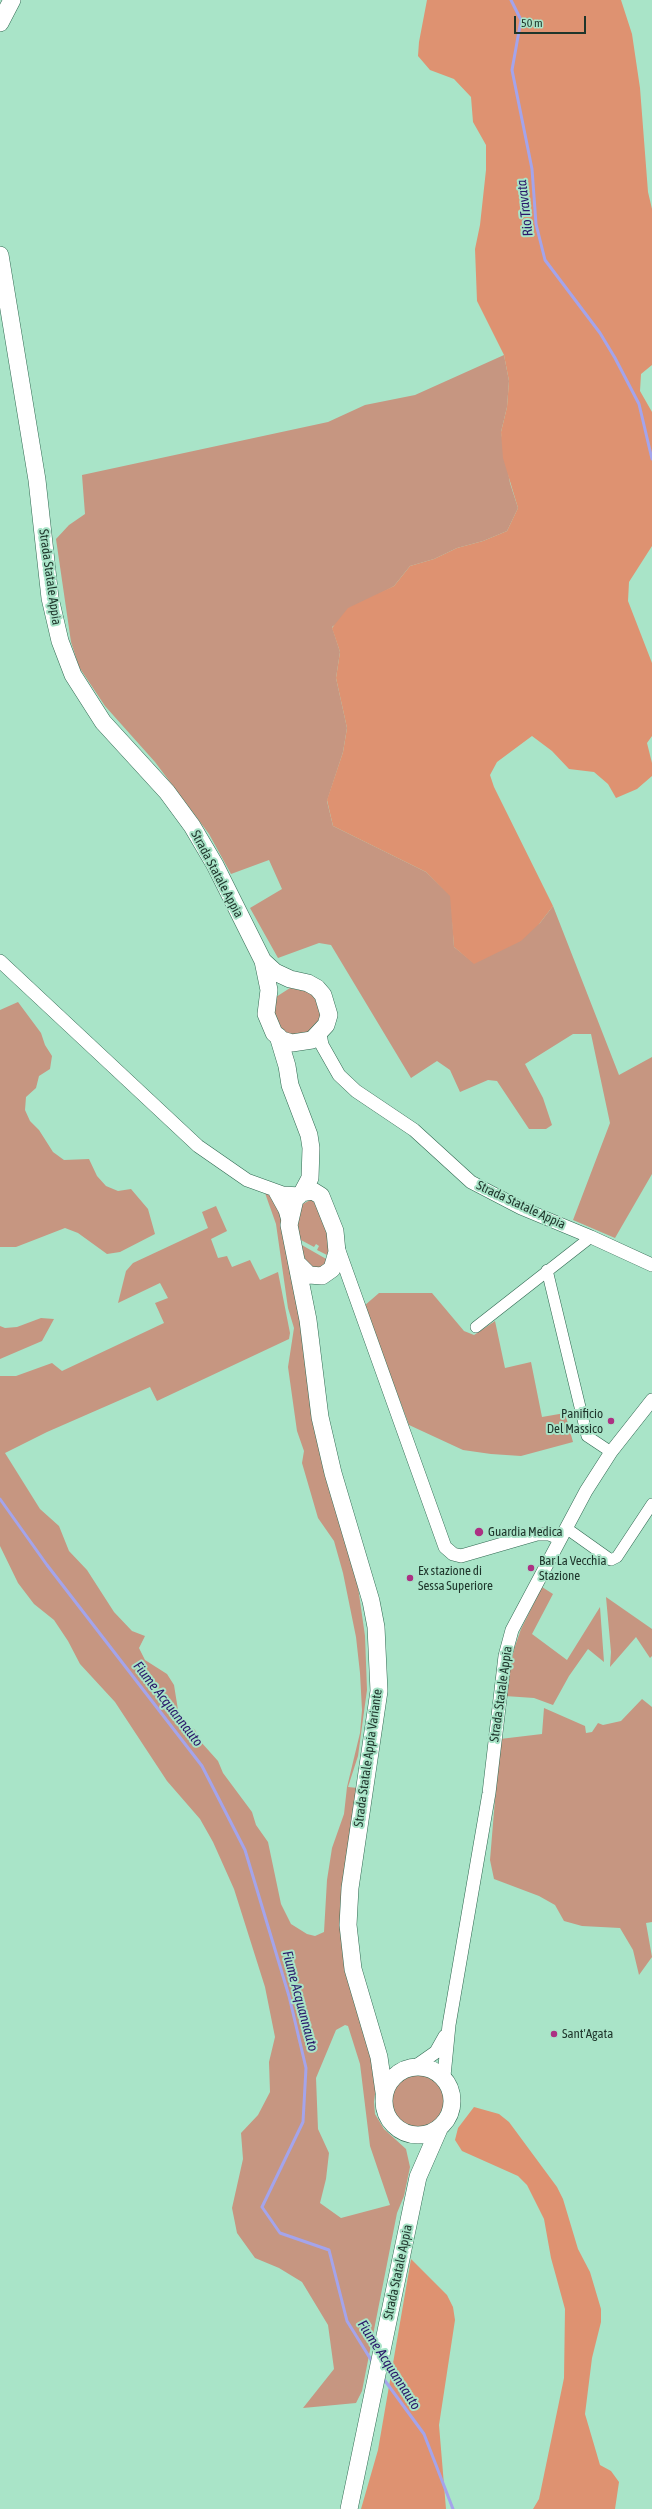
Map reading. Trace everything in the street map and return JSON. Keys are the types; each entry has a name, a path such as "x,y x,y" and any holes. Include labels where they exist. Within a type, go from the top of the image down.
{"main road":[{"path":"0,23 12,0"},
{"name":"Strada Statale Appia","path":"0,255 37,480 50,598 60,641 73,675 103,722 167,792 192,826 215,865 263,961 268,981 268,1002 266,1014 268,1024 278,1036 292,1043 310,1040 326,1025 329,1015 326,1000 317,988 275,972 263,961"},
{"path":"268,1002 279,987 298,981"},
{"name":"Strada Statale Appia Variante","path":"278,1036 287,1066 290,1085 309,1135 311,1148 310,1178 292,1207 289,1225 299,1265 308,1320 320,1417 333,1473 371,1601 376,1627 379,1691 351,1881 348,1925 353,1969 373,2032 382,2072 384,2092"},
{"path":"287,1066 293,1050 310,1040"},
{"name":"Strada Statale Appia Variante","path":"308,1320 322,1276 335,1261 337,1244 326,1204 320,1173 311,1148"},
{"path":"301,1193 313,1192 321,1196 326,1204"},
{"path":"299,1265 310,1275 322,1276"},
{"name":"Strada Statale Appia Variante","path":"373,2032 390,2060 412,2067"},
{"path":"412,2067 433,2070 446,2080"},
{"name":"Strada Statale Appia","path":"412,2067 398,2073 389,2081 384,2092 383,2103 388,2117 398,2129 407,2134 416,2149 418,2177"},
{"name":"Strada Statale Appia","path":"349,2509 418,2177 439,2129 450,2115 452,2106 451,2092 446,2080"},
{"path":"407,2134 423,2135 439,2129"}],"street":[{"path":"0,961 198,1146 248,1180 274,1190 301,1193"},
{"name":"Strada Statale Appia","path":"310,1040 331,1062 339,1075 356,1091 414,1130 471,1182 522,1208 591,1237 652,1266"},
{"path":"274,1190 285,1210 289,1225"},
{"path":"476,1327 591,1237"},
{"path":"337,1244 445,1547 453,1554 462,1556 538,1534 563,1533 611,1560 617,1557 650,1512"},
{"path":"547,1270 587,1436 611,1452"},
{"path":"322,1276 333,1272 344,1276 349,1280"},
{"name":"Strada Statale Appia","path":"446,2080 444,2076 450,2025 489,1793 505,1656 512,1630 563,1533 611,1452 652,1400"},
{"name":"Strada Statale Appia","path":"412,2067 436,2052 450,2025"}],"shaded area":[{"path":"427,0 621,0 632,34 640,88 648,192 652,209 652,365 641,374 640,391 652,412 652,546 629,582 628,601 652,663 652,736 647,743 652,763 652,776 637,789 616,798 608,784 594,772 569,769 552,751 532,736 497,762 490,775 494,787 553,906 540,923 521,941 474,964 454,947 450,896 426,872 333,826 327,800 343,752 347,728 336,678 340,652 332,628 348,608 394,586 410,566 434,559 457,548 483,541 507,531 518,508 503,458 501,432 507,407 509,381 504,355 477,301 475,249 480,225 486,170 486,145 473,122 471,97 454,79 430,70 418,56 419,42"},
{"path":"504,355 509,381 507,407 501,432 510,483 518,508 507,531 483,541 457,548 434,559 410,566 394,586 372,598 332,627 340,652 336,678 347,728 343,752 327,801 333,826 426,872 451,896 454,947 474,963 540,923 553,906 619,1075 652,1057 652,1174 615,1238 573,1220 610,1123 591,1034 573,1034 525,1064 543,1098 552,1125 546,1129 529,1129 497,1081 488,1080 460,1092 450,1070 437,1061 411,1078 331,945 319,943 278,958 250,908 282,889 269,860 231,874 209,834 155,762 105,706 79,667 71,642 56,539 69,525 85,514 82,475 328,422 365,405 415,395"},
{"path":"290,988 314,993 322,1016 315,1031 291,1037 277,1029 273,1005 276,997"},
{"path":"18,1002 41,1033 45,1045 52,1056 50,1069 39,1076 36,1088 26,1097 25,1110 30,1121 39,1130 53,1152 64,1160 89,1159 97,1176 106,1186 118,1191 131,1189 148,1209 155,1234 120,1252 107,1254 78,1233 65,1228 16,1247 0,1247 0,1010"},
{"path":"265,1193 269,1194 281,1214 356,1573 365,1636 367,1690 358,1756 348,1787 358,1788 342,1928 351,1992 372,2051 377,2079 374,2102 375,2114 384,2129 406,2149 410,2167 404,2196 397,2213 362,2391 356,2403 303,2408 334,2369 328,2325 302,2282 279,2268 255,2258 237,2233 232,2208 243,2159 241,2133 258,2115 270,2092 269,2062 275,2037 265,1987 234,1889 213,1842 200,1819 167,1781 115,1702 80,1664 68,1641 54,1620 34,1604 18,1583 0,1546 0,1376 16,1376 52,1363 62,1371 164,1323 155,1303 168,1298 160,1283 118,1303 126,1271 133,1263 208,1228 202,1212 216,1206 227,1231 211,1239 218,1258 227,1256 232,1267 250,1260 260,1280 278,1272 290,1333 289,1339 157,1401 150,1387 47,1432 5,1453 40,1509 59,1526 69,1551 87,1570 114,1612 132,1631 145,1636 139,1648 145,1660 167,1674 174,1685 178,1710 184,1722 195,1730 201,1742 218,1761 223,1773 252,1812 256,1825 268,1842 281,1904 291,1924 307,1934 315,1936 324,1932 327,1880 332,1848 344,1814 347,1787 360,1733 362,1710 360,1673 356,1637 343,1573 334,1541 318,1518 302,1463 304,1451 297,1431 288,1367 294,1328 288,1308 276,1224","holes":["345,2025 348,2026 360,2064 370,2146 390,2205 341,2218 320,2203 326,2179 329,2153 318,2129 316,2078 336,2030"]},
{"path":"312,1199 327,1220 329,1256 317,1250 319,1246 316,1244 314,1247 299,1239 297,1227 301,1205"},
{"path":"300,1244 328,1260 328,1263 316,1271 305,1260"},
{"path":"379,1293 432,1293 464,1331 474,1335 495,1321 505,1368 531,1362 542,1417 565,1413 573,1442 521,1456 491,1454 463,1450 409,1425 364,1306"},
{"path":"41,1318 54,1319 42,1341 0,1359 0,1326 5,1328 17,1327"},
{"path":"542,1587 553,1594 532,1634 567,1660 600,1607 604,1662 588,1649 569,1676 553,1705 534,1698 505,1696 514,1649 521,1629"},
{"path":"606,1597 652,1629 652,1656 650,1658 636,1637 610,1667 611,1652"},
{"path":"642,1699 652,1707 652,1922 646,1923 652,1957 639,1975 633,1950 620,1928 582,1926 564,1921 555,1905 539,1896 494,1879 490,1860 500,1739 542,1734 544,1708 585,1726 586,1733 592,1732 598,1723 603,1725 621,1721"},
{"path":"418,2073 429,2075 438,2081 444,2090 446,2101 444,2112 438,2121 429,2127 418,2129 407,2127 398,2121 392,2112 390,2101 392,2090 398,2081 407,2075"},
{"path":"474,2107 499,2114 509,2122 557,2187 563,2199 578,2249 590,2272 601,2309 601,2322 592,2358 585,2414 600,2465 611,2471 619,2482 615,2509 533,2509 539,2499 564,2378 565,2309 551,2258 544,2219 527,2185 518,2176 462,2151 455,2140 458,2128"},
{"path":"411,2259 447,2295 453,2307 455,2320 439,2425 446,2509 361,2509 378,2450"}],"waterway":[{"name":"Rio Travata","path":"511,0 521,20 512,70 532,169 536,224 545,260 600,333 615,358 639,404 652,459"},
{"name":"Fiume Acquannauto","path":"0,1499 47,1565 202,1766 245,1850 289,1996 306,2068 303,2122 262,2207 280,2233 329,2250 347,2321 373,2363"},
{"name":"Fiume Acquannauto","path":"383,2378 424,2434 453,2509"}],"place":[{"name":"Panificio Del Massico","path":"611,1421"},
{"name":"Guardia Medica","path":"479,1532"},
{"name":"Bar La Vecchia Stazione","path":"531,1568"},
{"name":"Ex stazione di Sessa Superiore","path":"410,1578"},
{"name":"Sant'Agata","path":"554,2034"}]}
